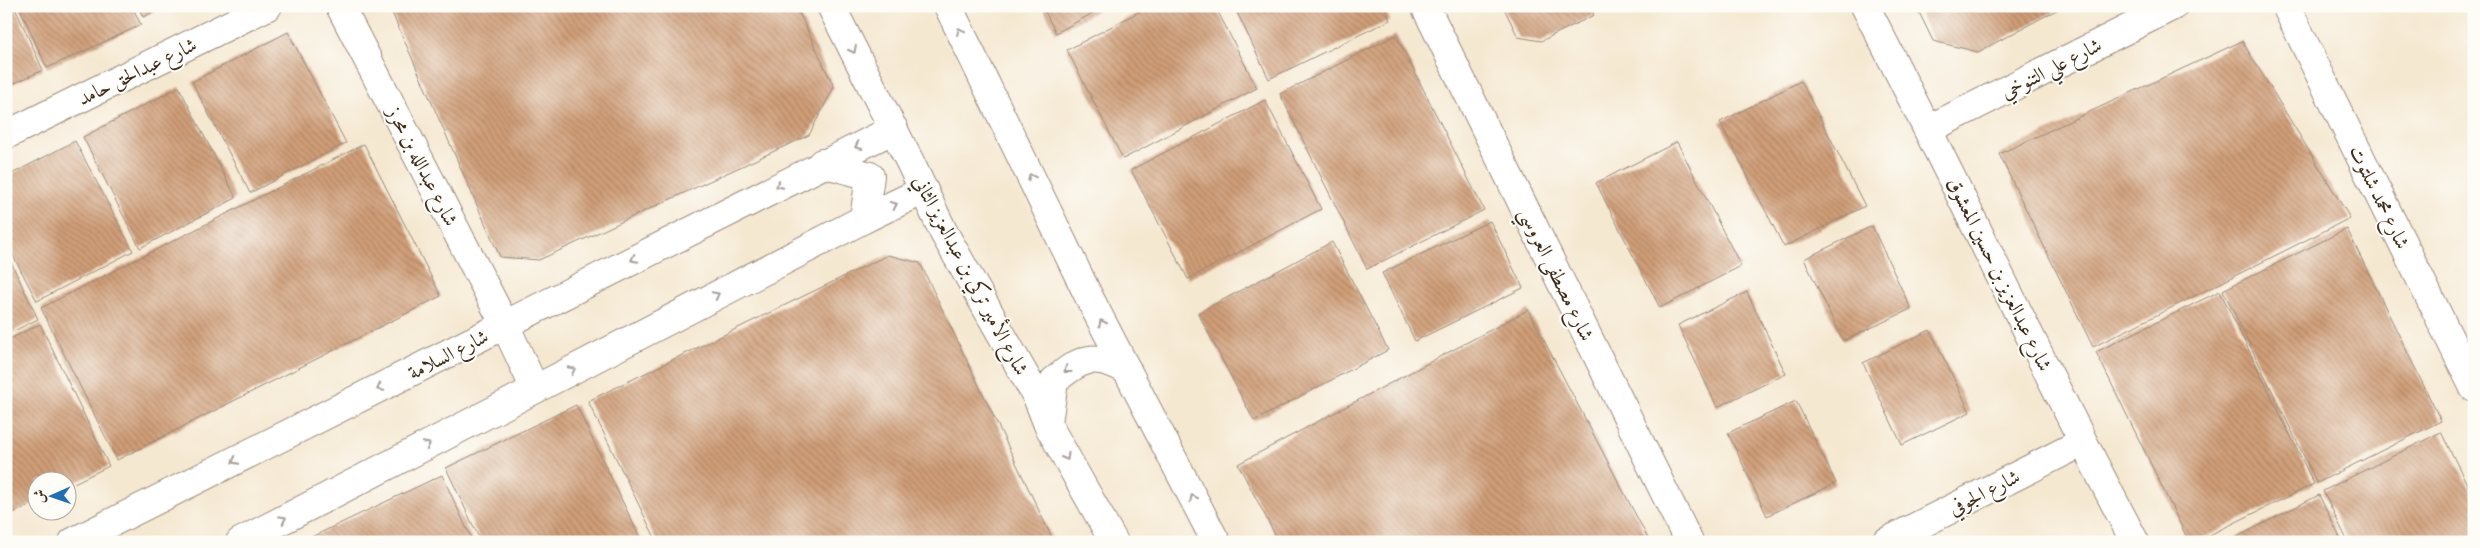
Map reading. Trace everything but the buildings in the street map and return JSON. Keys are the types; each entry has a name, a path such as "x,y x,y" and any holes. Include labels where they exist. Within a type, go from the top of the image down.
{"street":[{"name":"شارع عبدالحق حامد","path":"6,135 268,6"},
{"name":"شارع عبدالله بن محرز","path":"340,6 505,325 534,389"},
{"name":"شارع الأمير تركي بن عبدالعزيز الثاني","path":"831,6 894,129 944,234 1037,397 1048,425 1114,542"},
{"path":"948,6 1085,290 1216,542"},
{"name":"شارع مصطفى العروسي","path":"1425,6 1689,542"},
{"name":"شارع عبدالعزيز بن حسين المعشوق","path":"1864,6 1929,130 2082,442 2135,542"},
{"name":"شارع علي التنوخي","path":"1929,130 2173,6"},
{"name":"شارع محمد شلتوت","path":"2286,6 2474,388"},
{"name":"شارع السلامة","path":"73,542 822,163 894,129"},
{"path":"822,163 870,176 864,219"},
{"path":"240,542 864,219 924,190"},
{"path":"1048,425 1054,381 1069,368 1081,361 1098,358 1112,362 1127,370"},
{"name":"شارع الجوفي","path":"1886,542 2082,442"}]}
